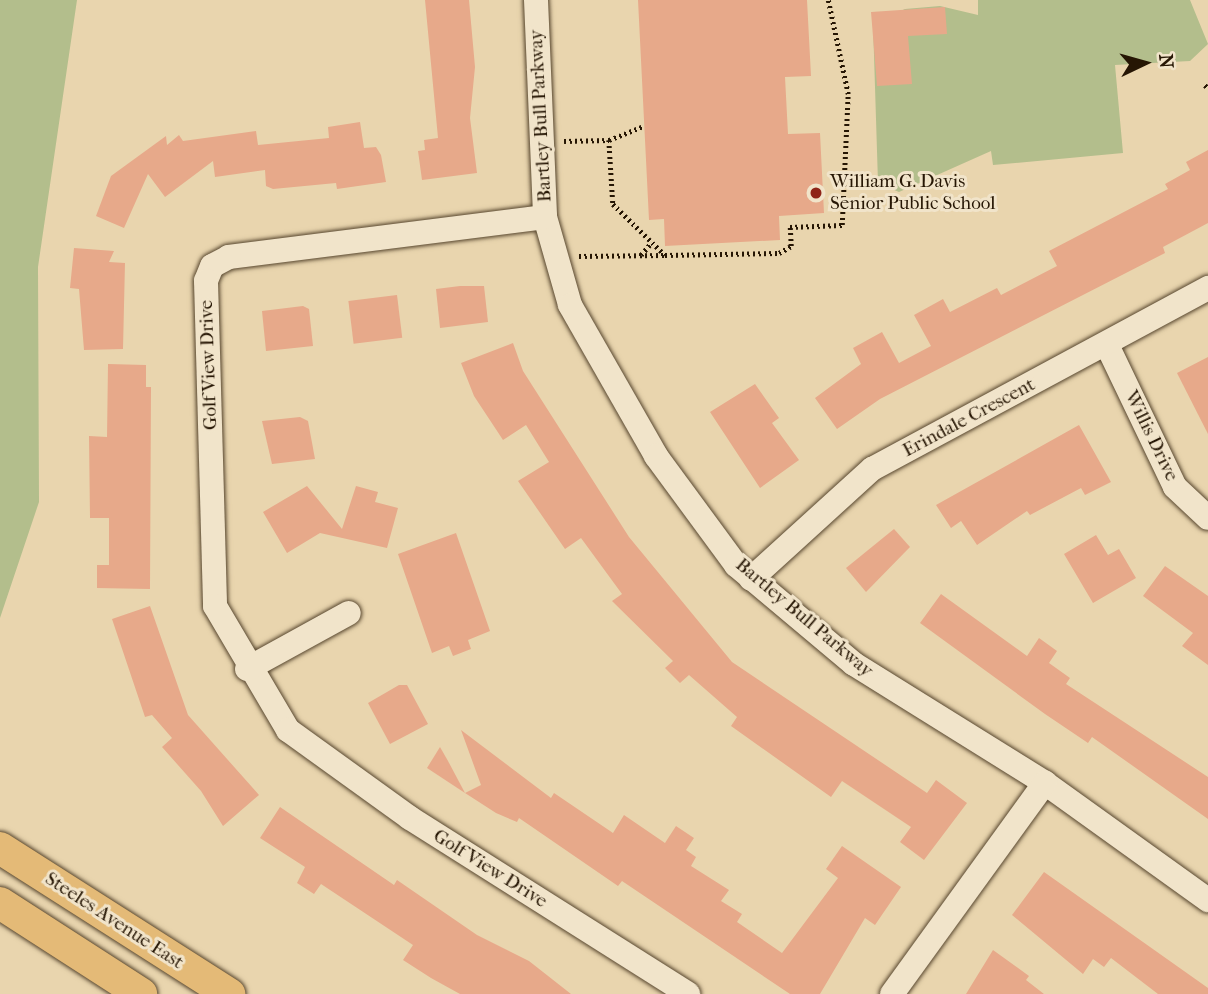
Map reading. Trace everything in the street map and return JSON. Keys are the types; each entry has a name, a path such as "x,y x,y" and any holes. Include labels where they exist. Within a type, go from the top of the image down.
{"main road":[{"name":"Steeles Avenue East","path":"0,848 229,994"},
{"path":"0,903 141,994"}],"street":[{"name":"Bartley Bull Parkway","path":"536,0 545,217 570,305 656,456 751,579 854,664 1045,783 1208,900"},
{"name":"Golf View Drive","path":"545,217 229,257 212,266 206,281 215,606 247,669 288,730 410,818 688,994"},
{"name":"Erindale Crescent","path":"751,579 872,469 1107,345 1208,288"},
{"name":"Willis Drive","path":"1107,345 1175,487 1208,518"},
{"path":"247,669 349,612"},
{"path":"892,994 1045,783"}],"path":[{"path":"556,257 779,253 791,247 790,227 842,225 848,94 828,0"},
{"path":"542,141 609,140 644,126"},
{"path":"609,140 613,204 666,255"},
{"path":"641,255 651,243"}],"green space":[{"path":"0,0 77,0 38,267 39,502 0,618"},
{"path":"978,0 1190,0 1208,44 1190,61 1115,65 1123,153 993,165 991,151 899,192 878,183 873,23 905,9 940,6 978,15"}],"building":[{"path":"425,0 469,0 475,67 470,118 477,173 422,180 418,151 425,150 424,140 438,138"},
{"path":"638,0 807,0 811,76 785,77 788,134 820,133 824,213 779,216 780,240 665,246 664,219 649,220"},
{"path":"945,7 947,34 908,36 912,84 877,86 871,12"},
{"path":"360,122 364,148 376,147 381,155 386,182 337,189 336,183 273,189 266,186 265,170 215,177 213,161 165,197 148,174 124,228 96,216 111,176 166,136 167,145 179,135 183,141 256,131 258,145 329,138 328,127"},
{"path":"1208,150 1208,223 1163,247 1165,253 880,399 837,429 815,398 861,364 853,348 882,332 899,363 931,346 914,315 943,299 950,312 997,288 1001,295 1057,266 1049,251 1168,189 1165,184 1190,170 1186,162"},
{"path":"74,248 114,251 109,262 125,263 123,349 84,350 79,289 70,288"},
{"path":"484,286 488,322 440,328 436,289"},
{"path":"397,295 402,338 354,344 348,301"},
{"path":"303,306 309,309 313,346 266,351 262,311"},
{"path":"513,343 523,371 629,537 732,662 927,793 936,780 967,803 924,860 900,842 911,827 842,781 831,797 731,726 737,717 689,675 680,683 665,668 673,661 612,601 622,594 581,538 565,549 518,481 549,462 526,425 503,440 474,396 461,363"},
{"path":"1208,357 1208,434 1177,373"},
{"path":"108,364 146,365 146,387 151,387 150,589 97,588 97,565 109,565 109,518 90,518 89,436 107,437"},
{"path":"755,384 779,418 772,423 799,460 760,488 710,412"},
{"path":"300,417 308,421 315,459 272,464 262,421"},
{"path":"1079,425 1111,482 1085,495 1081,488 1030,515 1027,511 977,545 961,521 951,528 936,505"},
{"path":"307,486 342,529 356,486 378,492 375,502 398,508 387,548 320,533 287,553 263,512"},
{"path":"894,529 910,547 866,592 846,568"},
{"path":"456,533 490,631 468,640 471,649 453,656 449,646 432,653 398,554"},
{"path":"1096,535 1108,555 1119,549 1136,578 1093,603 1064,554"},
{"path":"1165,566 1208,596 1208,665 1182,646 1193,633 1143,596"},
{"path":"941,594 1027,656 1039,638 1057,651 1049,663 1070,678 1066,684 1208,777 1208,819 1092,737 1088,743 1045,714 920,623"},
{"path":"150,606 188,715 259,795 223,826 201,791 162,747 172,738 152,715 145,717 112,619"},
{"path":"399,685 407,685 428,724 390,744 368,703"},
{"path":"461,730 551,798 554,793 613,833 624,815 665,843 676,826 694,838 686,850 696,857 691,866 729,890 721,901 742,914 737,922 782,953 838,878 826,869 842,846 901,887 875,925 865,918 820,994 790,994 622,881 618,886 519,818 517,822 496,813 465,793 481,785"},
{"path":"440,747 448,761 465,793 427,768"},
{"path":"280,807 394,885 397,880 477,935 529,961 571,994 460,994 431,978 403,960 413,945 321,884 314,894 297,883 305,867 260,838"},
{"path":"1044,872 1208,988 1208,994 1158,994 1111,958 1104,967 1093,959 1083,974 1012,915"},
{"path":"993,950 1029,976 1026,980 1044,994 966,994"}],"place":[{"name":"William G. Davis Senior Public School","path":"816,193"}]}
